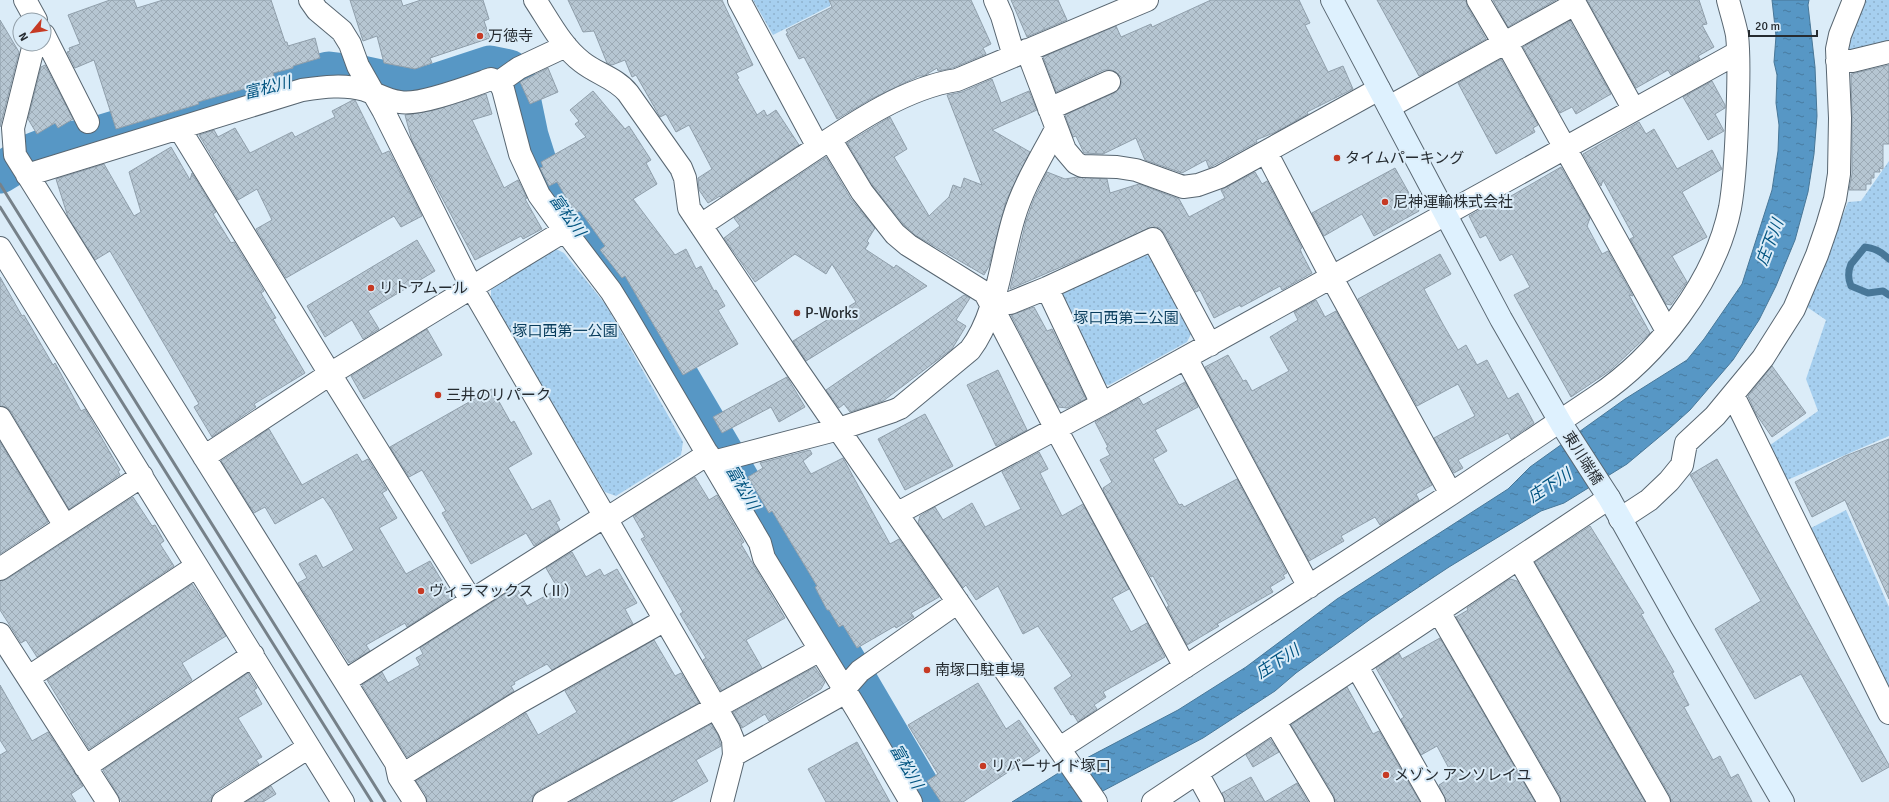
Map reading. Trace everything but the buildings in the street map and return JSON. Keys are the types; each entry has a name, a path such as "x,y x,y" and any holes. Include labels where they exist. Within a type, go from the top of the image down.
{"street":[{"path":"25,0 32,12"},
{"path":"42,12 46,0"},
{"path":"310,0 317,10 342,31 350,44 472,288 716,707 733,740 734,755 722,802"},
{"path":"535,0 566,46 582,62 622,86 681,168 685,178 689,208 702,225 796,368 898,513 1096,802"},
{"path":"739,0 824,143 895,234 908,246 985,293 992,303 1056,429 1185,667"},
{"path":"995,0 1049,109 1065,150 1076,163 1089,168 1117,167 1136,170 1183,187 1208,182 1266,152 1506,42 1574,2 1634,110"},
{"path":"702,225 824,143 884,106 941,83 957,80 1147,0"},
{"name":"東川端橋","path":"1332,0 1501,319 1561,423 1606,495 1783,802"},
{"path":"1478,0 1500,38 1506,42 1666,331"},
{"path":"1063,753 1185,667 1561,423 1619,381 1638,364 1666,331 1697,289 1709,269 1718,248 1730,209 1736,146 1737,36 1728,0"},
{"path":"1620,519 1649,500 1669,481 1682,465 1686,443 1715,416 1763,358 1794,309 1817,256 1835,198 1841,145 1837,49 1840,35 1854,0"},
{"path":"21,166 179,128 302,90 324,86 344,86 367,80 400,103 415,102 491,79 507,76 566,46"},
{"path":"52,51 88,122"},
{"path":"32,52 13,128 21,166 396,763 400,777 415,802"},
{"path":"898,513 1056,429 1332,278 1737,52"},
{"path":"1837,62 1852,61 1889,52"},
{"path":"507,76 503,89 520,154 539,195 611,291 718,459 760,543 764,558 820,650 851,682 911,802"},
{"path":"1049,109 1109,82"},
{"path":"179,128 330,374 472,600"},
{"path":"345,681 472,600 606,518 718,459 839,428 900,408 970,350 977,340 992,303 1019,201 1056,129"},
{"path":"1266,152 1332,278 1451,494"},
{"path":"204,457 330,374 564,230"},
{"path":"992,303 1010,303 1047,288 1153,239 1210,345"},
{"path":"0,248 343,802"},
{"path":"1047,288 1102,404"},
{"path":"1186,358 1309,587"},
{"path":"1733,395 1889,713"},
{"path":"0,418 65,526"},
{"path":"0,569 142,476"},
{"path":"1153,802 1520,558 1606,495"},
{"path":"1520,558 1659,802"},
{"path":"29,677 197,566"},
{"path":"734,755 837,697 851,682 958,602"},
{"path":"1439,612 1549,802"},
{"path":"400,777 518,703 665,620"},
{"path":"0,634 108,802"},
{"path":"544,802 820,650"},
{"path":"85,767 253,655"},
{"path":"1356,667 1434,802"},
{"path":"1275,722 1322,802"},
{"path":"223,802 309,747"},
{"path":"1197,773 1213,802"}],"green space":[{"path":"753,0 830,0 830,6 773,35"},
{"path":"1860,0 1889,0 1889,46 1857,55 1844,47"},
{"path":"1889,161 1889,436 1785,481 1766,448 1818,411 1806,379 1826,320 1807,307 1848,202 1861,201"},
{"name":"塚口西第一公園","path":"556,249 564,253 606,305 683,442 681,455 616,496 605,492 491,301 491,288"},
{"name":"塚口西第二公園","path":"1145,254 1152,258 1191,334 1187,342 1109,385 1100,383 1060,298 1062,288"},
{"path":"1846,510 1889,607 1889,697 1811,528"}],"water":[{"name":"庄下川","path":"1772,0 1809,0 1808,5 1815,67 1817,116 1814,154 1808,192 1795,240 1776,286 1759,320 1733,360 1690,410 1627,464 1564,503 1541,511 1449,567 1372,618 1296,673 1275,691 1203,738 1082,802 1012,802 1060,772 1178,710 1246,667 1337,599 1508,489 1530,467 1625,399 1687,360 1704,339 1742,284 1772,190 1778,151 1779,125 1776,103 1777,75 1774,62 1776,36"}],"waterway":[{"name":"富松川","path":"0,173 31,154 54,145 92,138 233,95 329,72 362,76 399,84 429,86 490,66 509,70 517,83 528,136 540,174 569,220 627,289 928,802"},
{"path":"1852,263 1865,247 1872,248 1884,254 1889,259"},
{"path":"1851,264 1849,269 1849,281 1851,286 1868,293 1883,291 1889,295"}],"railway":[{"path":"0,184 385,802"},
{"path":"0,207 372,802"}],"place":[{"name":"万徳寺","path":"480,36"},
{"name":"タイムパーキング","path":"1337,158"},
{"name":"尼神運輸株式会社","path":"1385,202"},
{"name":"リトアムール","path":"371,288"},
{"name":"P-Works","path":"797,313"},
{"name":"三井のリパーク","path":"438,395"},
{"name":"ヴィラマックス（Ⅱ）","path":"421,591"},
{"name":"南塚口駐車場","path":"927,670"},
{"name":"リバーサイド塚口","path":"983,766"},
{"name":"メゾン アンソレイユ","path":"1386,775"}]}
